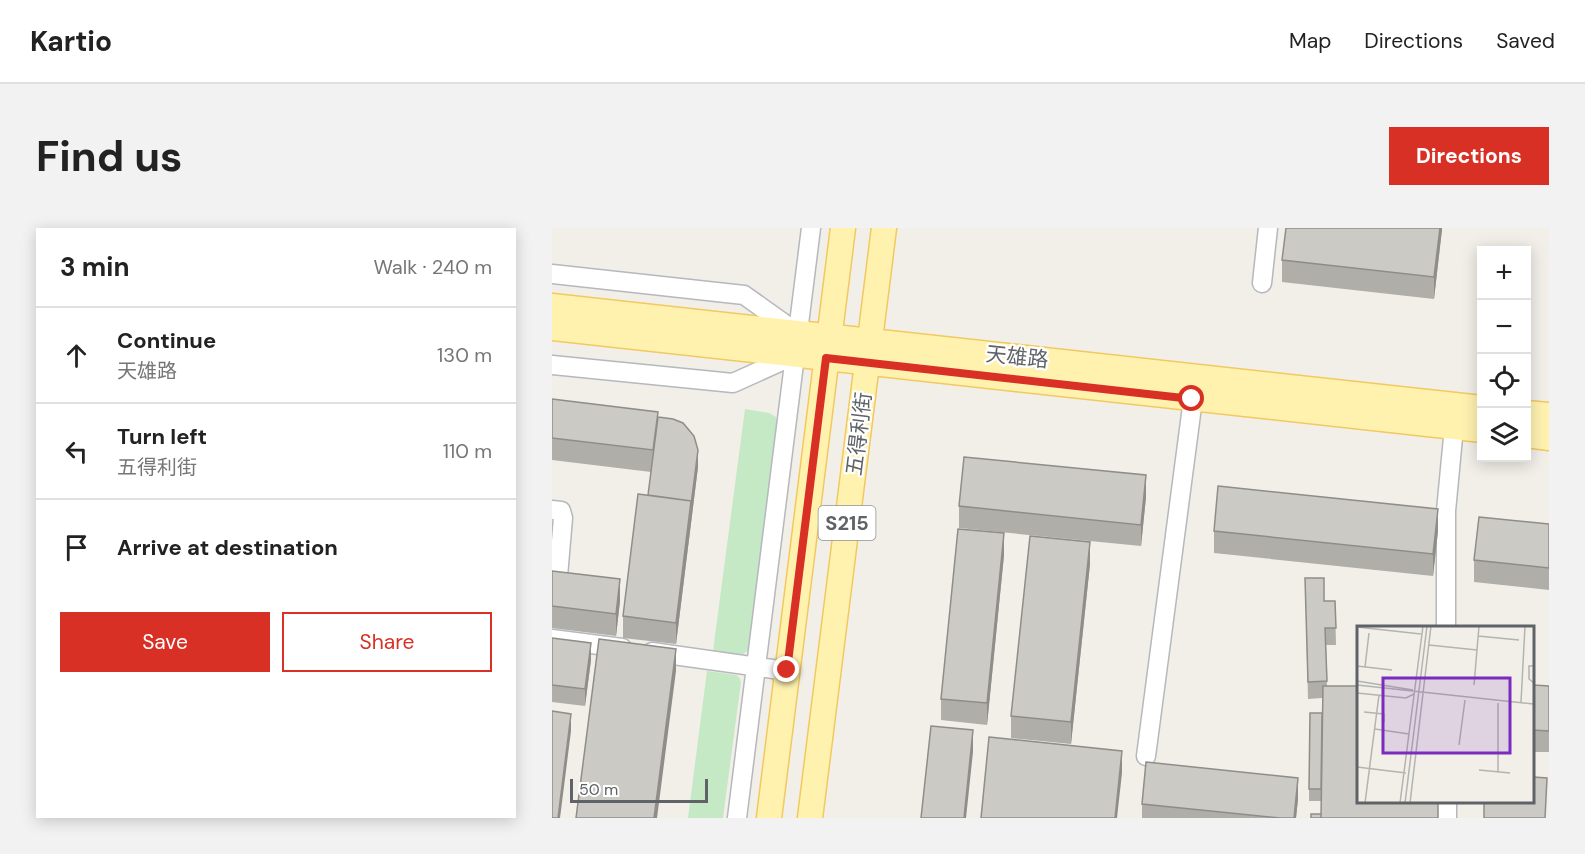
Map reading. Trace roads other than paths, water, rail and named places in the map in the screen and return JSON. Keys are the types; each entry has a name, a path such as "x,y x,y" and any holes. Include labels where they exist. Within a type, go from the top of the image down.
{"main road":[{"name":"五得利街","path":"769,818 843,228"},
{"name":"五得利街","path":"810,818 884,228"},
{"name":"天雄路","path":"552,306 796,344"},
{"name":"天雄路","path":"552,328 828,347 1192,399 1477,429"},
{"name":"天雄路","path":"869,352 1477,408"},
{"path":"1531,413 1549,415"},
{"path":"1531,436 1549,438"}],"street":[{"path":"736,818 811,228"},
{"path":"1262,283 1268,228"},
{"path":"552,274 744,295 796,344"},
{"path":"552,365 733,383 796,344"},
{"path":"1146,756 1192,399"},
{"path":"1446,626 1446,511 1454,427"},
{"path":"552,510 561,511 564,518 558,576"},
{"path":"552,639 787,670"},
{"path":"1447,803 1448,818"}]}
